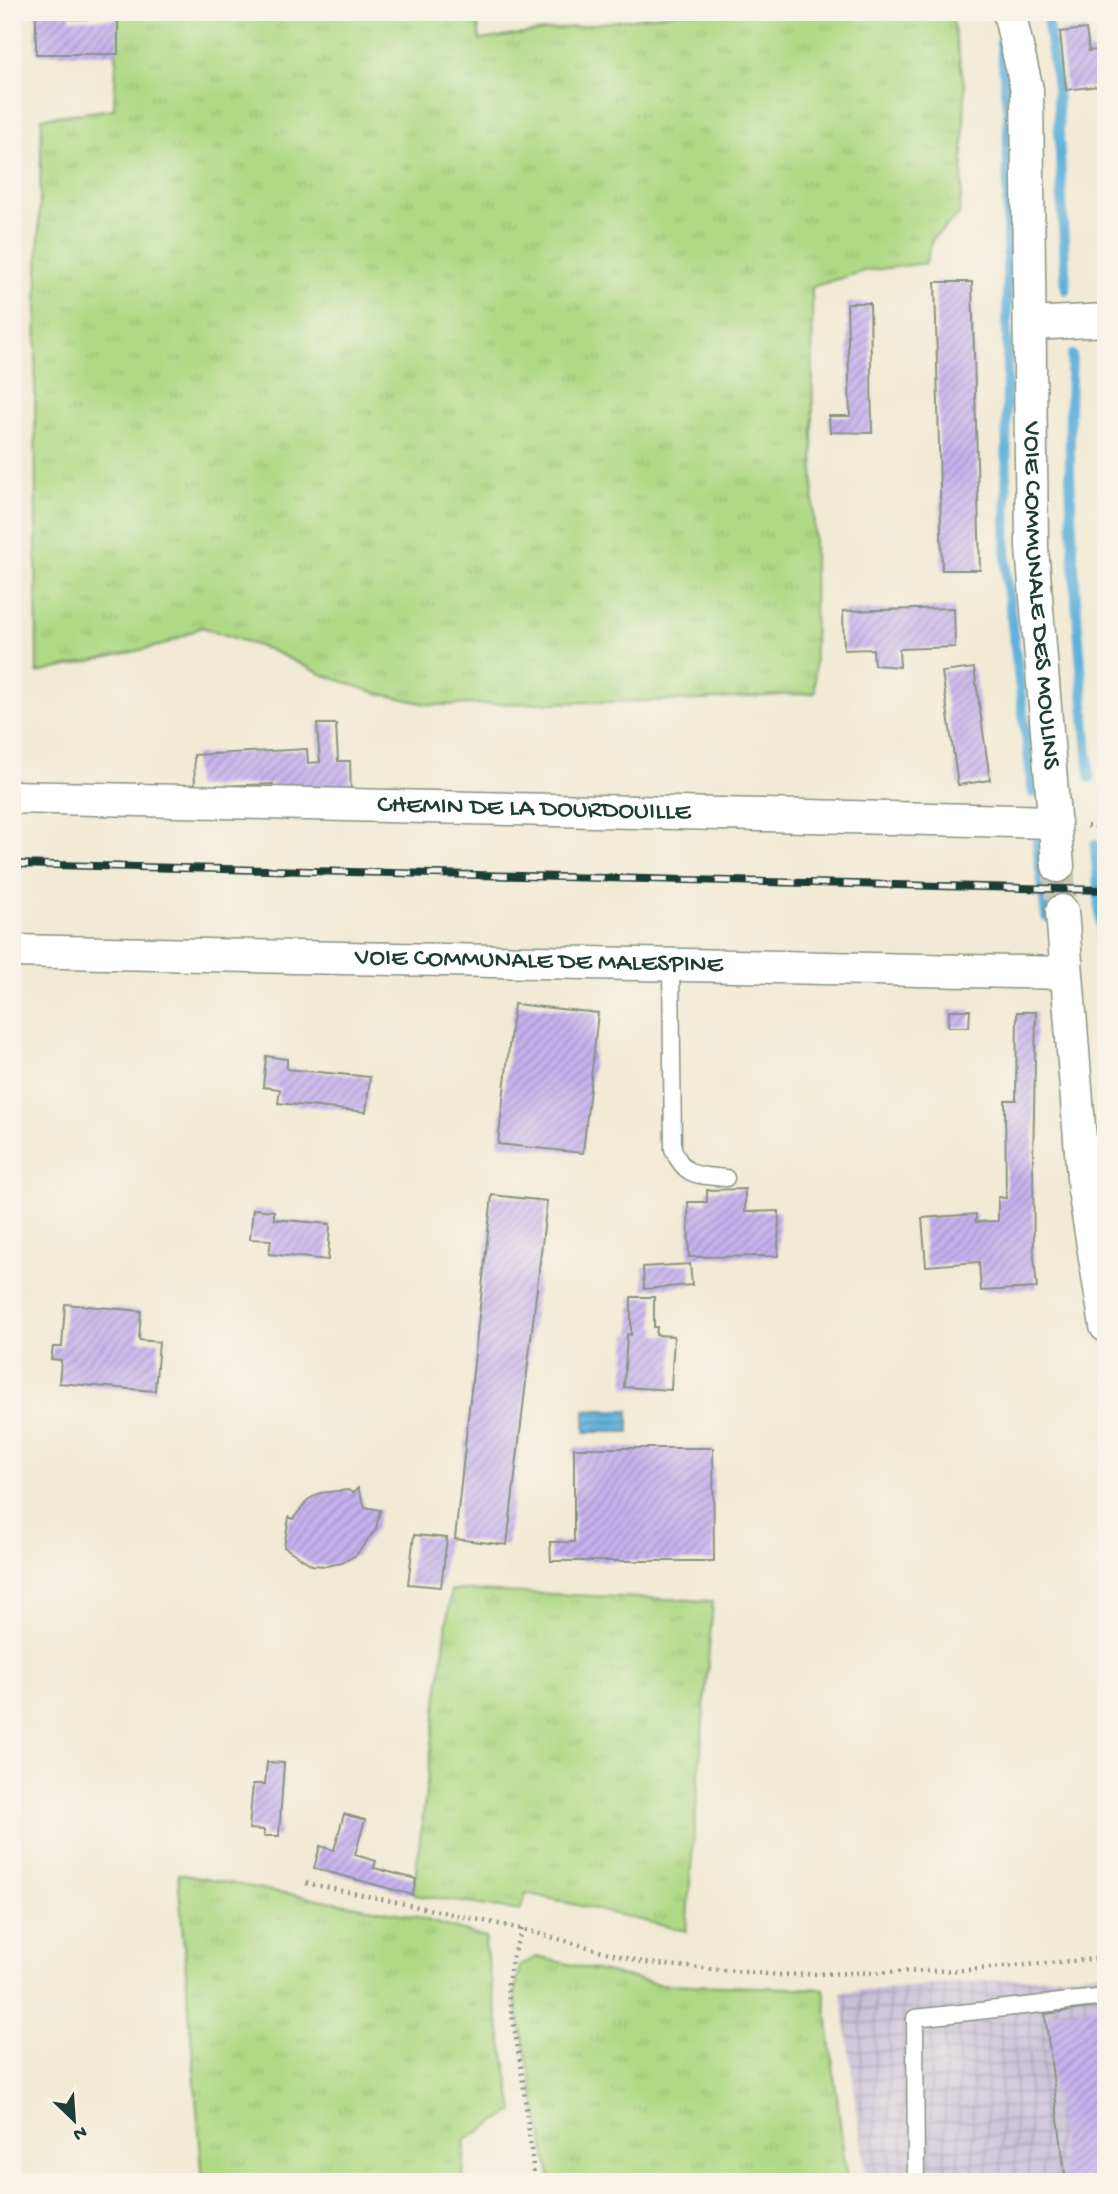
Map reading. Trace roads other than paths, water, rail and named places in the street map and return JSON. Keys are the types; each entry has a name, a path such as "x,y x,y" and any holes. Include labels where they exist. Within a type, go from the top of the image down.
{"street":[{"name":"VOIE COMMUNALE DES MOULINS","path":"1009,12 1027,90 1032,548 1058,866"},
{"path":"1031,324 1106,320"},
{"name":"CHEMIN DE LA DOURDOUILLE","path":"12,797 1055,822"},
{"path":"1062,911 1066,973 1095,1189 1106,1326"},
{"name":"VOIE COMMUNALE DE MALESPINE","path":"12,951 1066,973"}],"lane":[{"path":"671,965 673,1149 680,1165 691,1174 726,1178"},
{"path":"916,2182 915,2018 1106,1997"}],"water":[{"path":"585,1410 629,1410 629,1432 585,1432"}],"waterway":[{"path":"1046,12 1057,87 1066,290"},
{"path":"1001,42 1008,119 1006,577 1033,793"},
{"path":"1072,355 1071,514 1090,778"},
{"path":"1037,842 1046,917"},
{"path":"1095,845 1106,1000"}],"tunnel":[{"path":"1058,866 1062,911"}],"railway":[{"path":"12,864 1106,890"}]}
